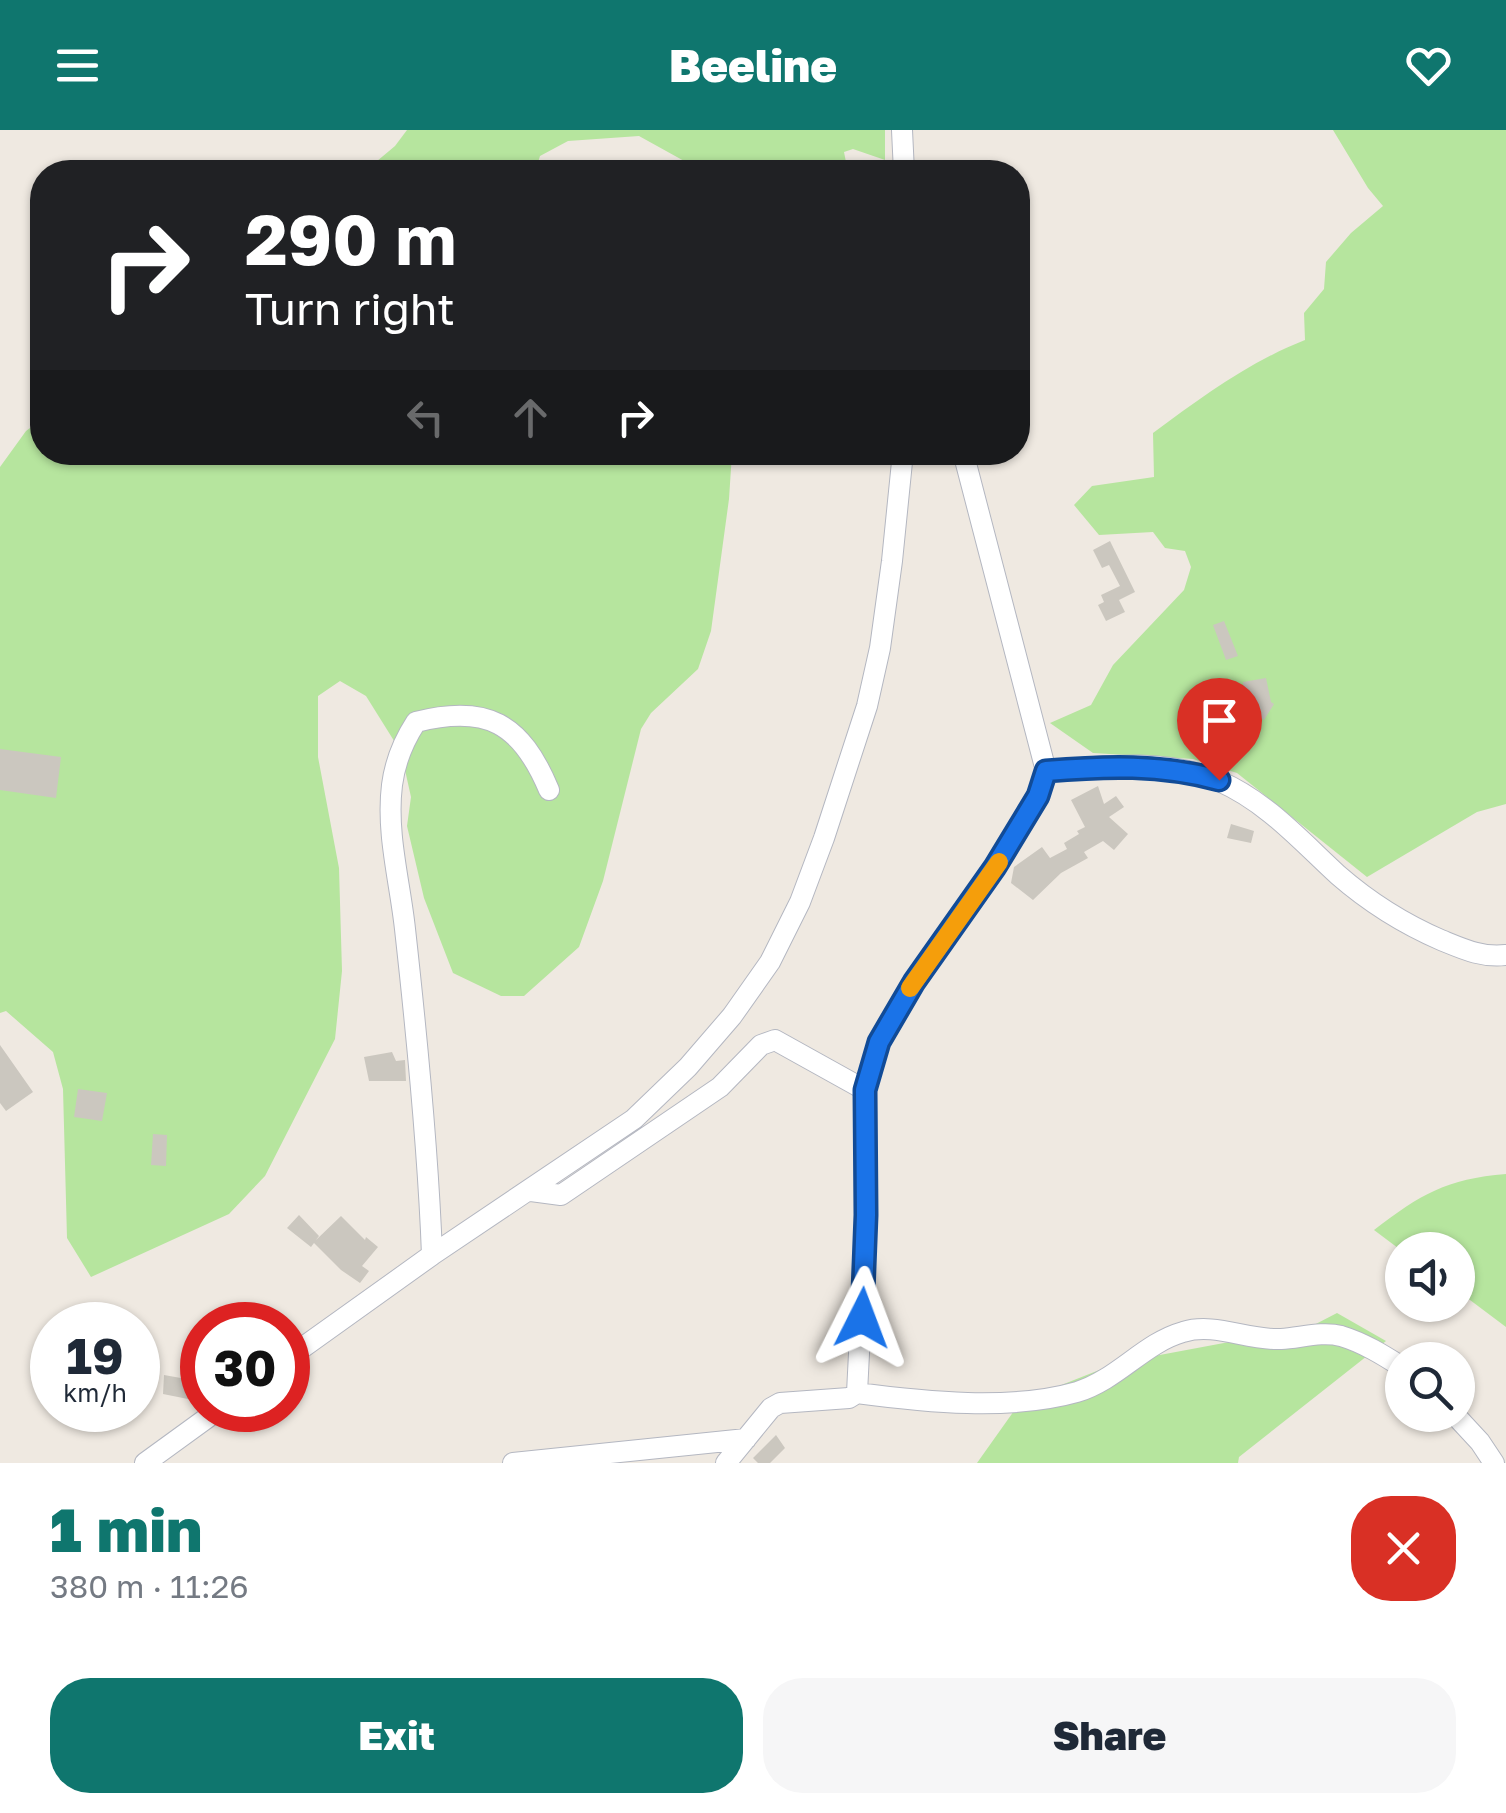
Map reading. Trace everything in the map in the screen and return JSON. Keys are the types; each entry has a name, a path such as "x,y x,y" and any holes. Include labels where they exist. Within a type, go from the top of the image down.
{"street":[{"path":"902,130 903,160"},
{"path":"310,1342 634,1119 688,1067 732,1016 782,942 824,838 867,706 880,648 901,465"},
{"path":"856,1393 866,1215 865,1090 879,1042 914,982 995,867 1038,796 1046,771 966,465"},
{"path":"432,1255 406,928 392,829 397,758 416,722 480,715 506,728 527,749 549,790"},
{"path":"1046,771 1114,765 1182,770 1219,780 1264,806 1342,878 1406,925 1488,957 1506,955"},
{"path":"532,1191 561,1195 720,1088 761,1045 776,1040 865,1090"},
{"path":"726,1463 772,1408 780,1404 848,1398 856,1393 926,1402 1008,1401 1060,1395 1110,1378 1165,1339 1199,1329 1279,1339 1338,1335 1385,1357"},
{"path":"146,1463 188,1432"},
{"path":"1471,1432 1494,1463"},
{"path":"513,1463 746,1439"}],"green space":[{"path":"407,130 885,130 885,160 853,149 844,152 846,160 682,160 639,136 568,141 539,160 378,160"},
{"path":"1333,130 1506,130 1506,804 1477,812 1367,877 1237,773 1193,759 1093,753 1050,723 1091,705 1113,665 1184,590 1191,567 1185,551 1165,548 1153,532 1099,535 1074,505 1092,486 1154,477 1153,433 1245,370 1305,340 1304,313 1324,289 1326,262 1351,233 1383,206"},
{"path":"30,428 30,465 731,465 711,631 698,669 651,713 641,729 603,881 579,947 524,996 501,996 453,973 424,898 407,826 411,797 401,752 366,696 340,681 318,696 318,757 339,868 342,971 335,1039 265,1176 229,1214 91,1277 67,1238 63,1089 53,1052 6,1011 0,1013 0,467"},
{"path":"1506,1174 1506,1327 1475,1304 1475,1232 1385,1232 1385,1238 1374,1230 1435,1190"},
{"path":"1337,1313 1386,1341 1239,1457 1238,1463 977,1463 1021,1401 1117,1363 1310,1327"}],"building":[{"path":"1110,541 1135,592 1119,600 1125,612 1106,621 1098,605 1104,602 1101,595 1120,586 1109,565 1102,568 1093,550"},
{"path":"1224,621 1238,656 1226,660 1213,625"},
{"path":"1266,678 1274,704 1264,720 1245,708 1243,682"},
{"path":"0,749 61,757 56,798 0,790"},
{"path":"1098,786 1104,804 1116,796 1124,807 1109,817 1128,834 1114,850 1103,841 1084,852 1088,858 1061,873 1033,900 1011,883 1014,867 1042,847 1050,858 1067,849 1064,843 1085,827 1071,800"},
{"path":"1231,824 1254,831 1251,843 1227,838"},
{"path":"0,1045 33,1092 6,1111 0,1103"},
{"path":"392,1052 396,1061 405,1060 406,1081 369,1081 364,1057"},
{"path":"78,1089 107,1093 102,1121 74,1117"},
{"path":"153,1134 167,1135 166,1166 151,1165"},
{"path":"299,1215 319,1236 316,1240 341,1216 378,1247 362,1266 369,1271 360,1283 314,1243 311,1247 287,1228"},
{"path":"164,1375 180,1378 180,1397 163,1394"},
{"path":"776,1435 785,1448 770,1463 758,1463 753,1458"}],"slow traffic":[{"path":"910,988 999,862"}],"route":[{"path":"862,1318 865,1090 879,1042 914,982 995,867 1038,796 1046,771 1114,765 1182,770 1219,780"}]}
